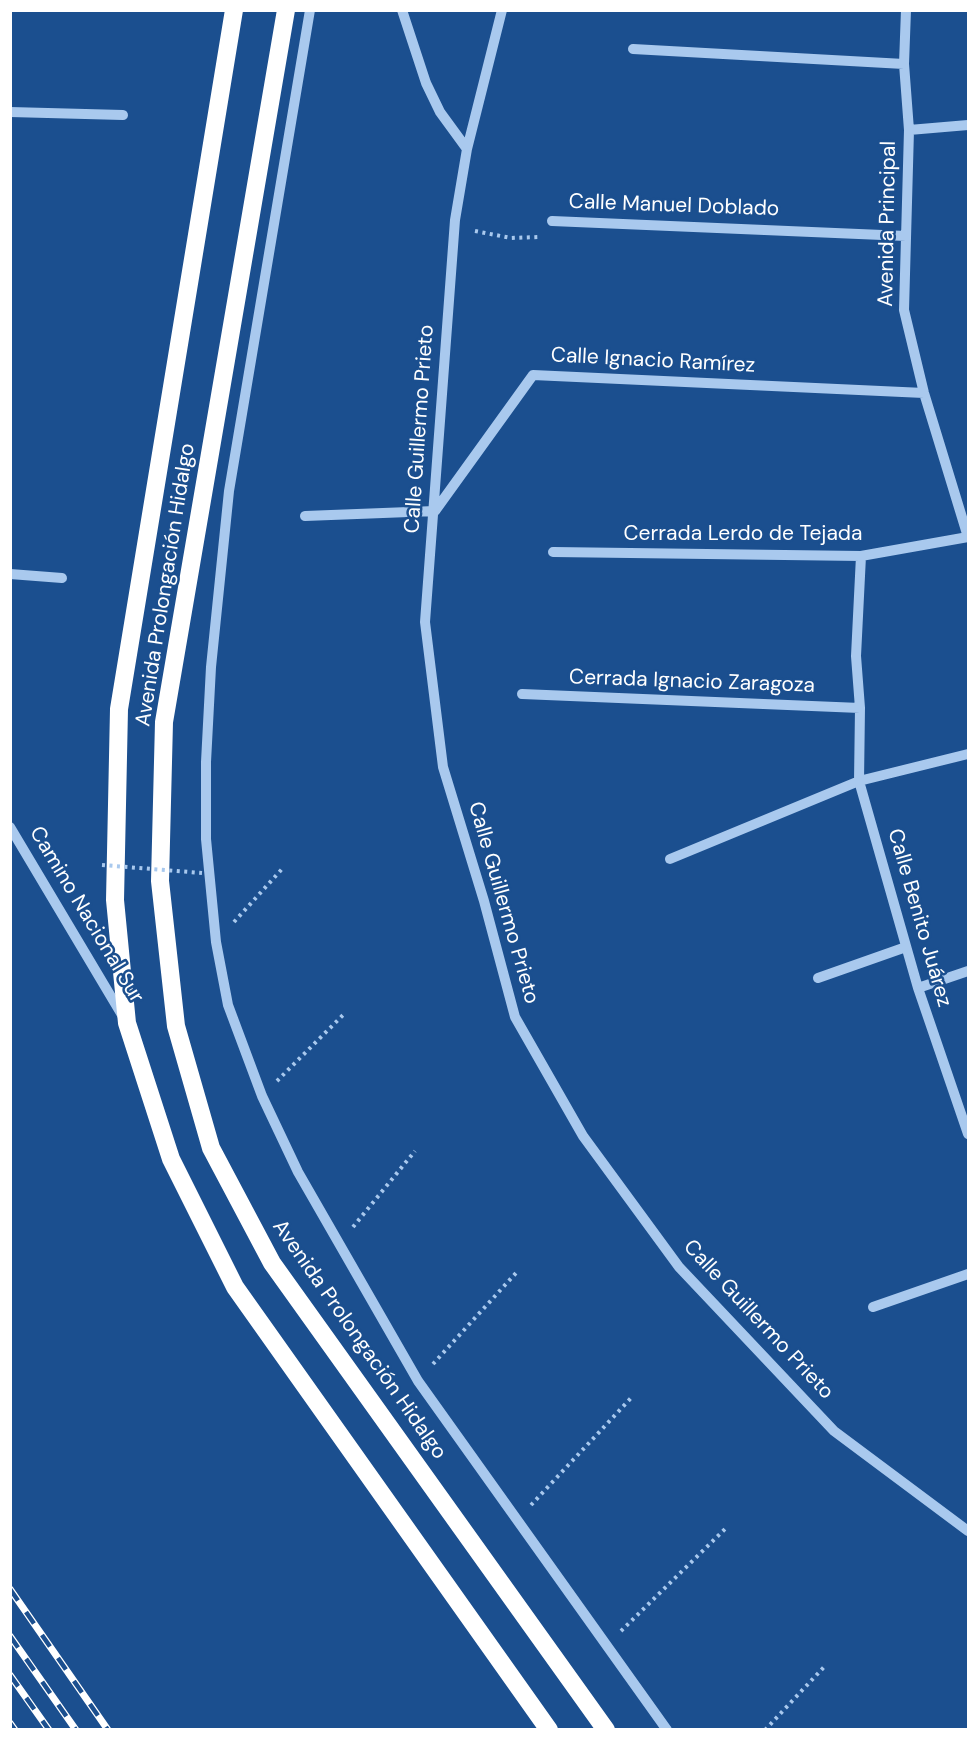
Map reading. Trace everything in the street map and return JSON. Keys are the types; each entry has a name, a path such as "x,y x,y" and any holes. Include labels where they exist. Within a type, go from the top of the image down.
{"highway":[{"name":"Avenida Prolongación Hidalgo","path":"234,10 119,709 115,900 127,1023 171,1159 235,1287 549,1730"},
{"name":"Avenida Prolongación Hidalgo","path":"286,10 164,722 160,881 176,1026 211,1148 273,1263 606,1730"}],"street":[{"path":"310,10 227,502 211,667 206,762 206,839 216,942 228,1005 262,1096 298,1172 341,1242 418,1381 518,1518 667,1730"},
{"path":"402,10 426,83 440,112 467,149"},
{"name":"Calle Guillermo Prieto","path":"502,10 467,149 454,227 435,511 425,622 443,767 484,901 515,1017 583,1136 679,1267 834,1431 969,1531"},
{"name":"Avenida Principal","path":"906,10 904,64 909,130 904,310 924,393 969,537"},
{"path":"633,49 904,64"},
{"path":"10,112 123,115"},
{"path":"909,130 969,125"},
{"name":"Calle Manuel Doblado","path":"552,221 906,236"},
{"name":"Calle Ignacio Ramírez","path":"435,511 533,375 924,393"},
{"path":"305,516 435,511"},
{"name":"Cerrada Lerdo de Tejada","path":"553,552 861,556 969,537"},
{"name":"Calle Benito Juárez","path":"861,556 856,656 860,708 859,781 918,988 969,1134"},
{"path":"10,574 62,578"},
{"name":"Cerrada Ignacio Zaragoza","path":"522,694 860,708"},
{"path":"670,859 859,781 969,754"},
{"name":"Camino Nacional Sur","path":"10,827 127,1023"},
{"path":"818,978 906,947"},
{"path":"918,988 969,971"},
{"path":"873,1307 969,1274"}],"path":[{"name":"Calle Manuel Doblado","path":"454,227 511,238 547,237 552,221"},
{"path":"102,865 202,873"},
{"path":"216,942 282,869"},
{"path":"262,1096 343,1015"},
{"path":"341,1242 415,1151"},
{"path":"418,1381 516,1273"},
{"path":"518,1518 632,1397"},
{"path":"606,1646 725,1530"},
{"path":"765,1730 824,1667"}],"railway":[{"path":"10,1589 108,1730"},
{"path":"10,1636 76,1730"},
{"path":"10,1675 49,1730"},
{"path":"10,1723 15,1730"}]}
